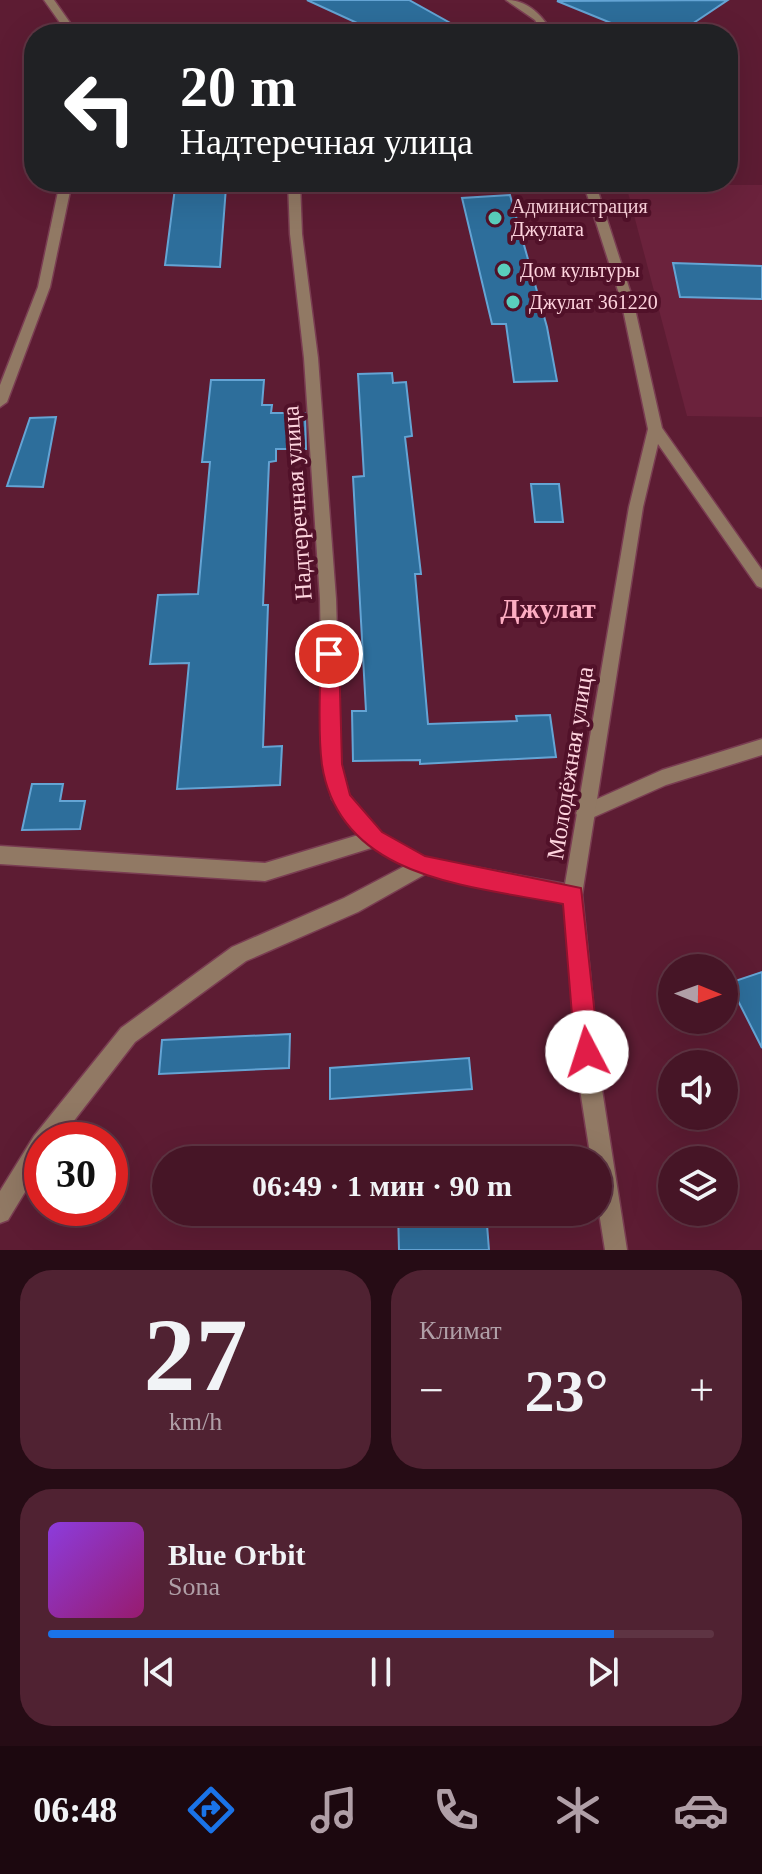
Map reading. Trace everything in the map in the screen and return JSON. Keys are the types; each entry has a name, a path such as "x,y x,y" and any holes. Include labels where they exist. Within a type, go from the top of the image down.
{"street":[{"path":"49,0 66,24"},
{"path":"511,0 539,18 542,24"},
{"path":"0,402 44,287 64,192"},
{"name":"Надтеречная улица","path":"294,192 296,234 311,358 328,599 332,764 341,799 375,839 422,866 573,895"},
{"path":"592,192 627,300 655,429 762,582"},
{"name":"Молодёжная улица","path":"616,1250 590,1083 573,895 636,507 655,429"},
{"path":"585,813 662,778 762,747"},
{"path":"0,855 265,872 375,839"},
{"path":"60,1122 128,1035 239,954 351,905 422,866"},
{"path":"0,1212 24,1174"}],"shaded area":[{"path":"738,185 762,185 762,417 687,416 628,192 738,192"}],"building":[{"path":"307,0 409,0 452,24 359,24"},
{"path":"728,0 692,24 613,24 557,1"},
{"path":"174,192 226,192 220,267 165,265"},
{"path":"510,195 547,327 557,381 514,382 506,324 492,324 462,198"},
{"path":"673,263 762,266 762,299 680,297"},
{"path":"392,373 393,383 406,382 412,436 405,437 421,574 415,574 428,724 517,721 516,716 550,715 556,757 420,764 420,760 353,761 352,711 366,711 353,477 364,476 358,374"},
{"path":"211,380 264,380 262,405 272,405 271,413 305,413 306,449 276,449 276,461 269,462 263,605 268,605 263,747 282,746 280,785 177,789 189,663 150,664 158,595 198,594 210,462 202,462"},
{"path":"56,417 43,487 7,486 30,418"},
{"path":"531,484 559,484 563,522 535,522"},
{"path":"32,784 63,784 60,801 85,801 80,829 22,830"},
{"path":"762,972 762,1048 738,1001 738,980"},
{"path":"290,1034 289,1068 159,1074 162,1040"},
{"path":"469,1058 472,1089 330,1099 330,1068"},
{"path":"398,1226 487,1226 489,1250 399,1250"}],"place":[{"name":"Администрация Джулата","path":"495,218"},
{"name":"Дом культуры","path":"504,270"},
{"name":"Джулат 361220","path":"513,302"}],"district":[{"name":"Джулат","path":"548,608"}],"route":[{"path":"329,654 332,764 341,799 375,839 422,866 573,895 587,1052"}]}
